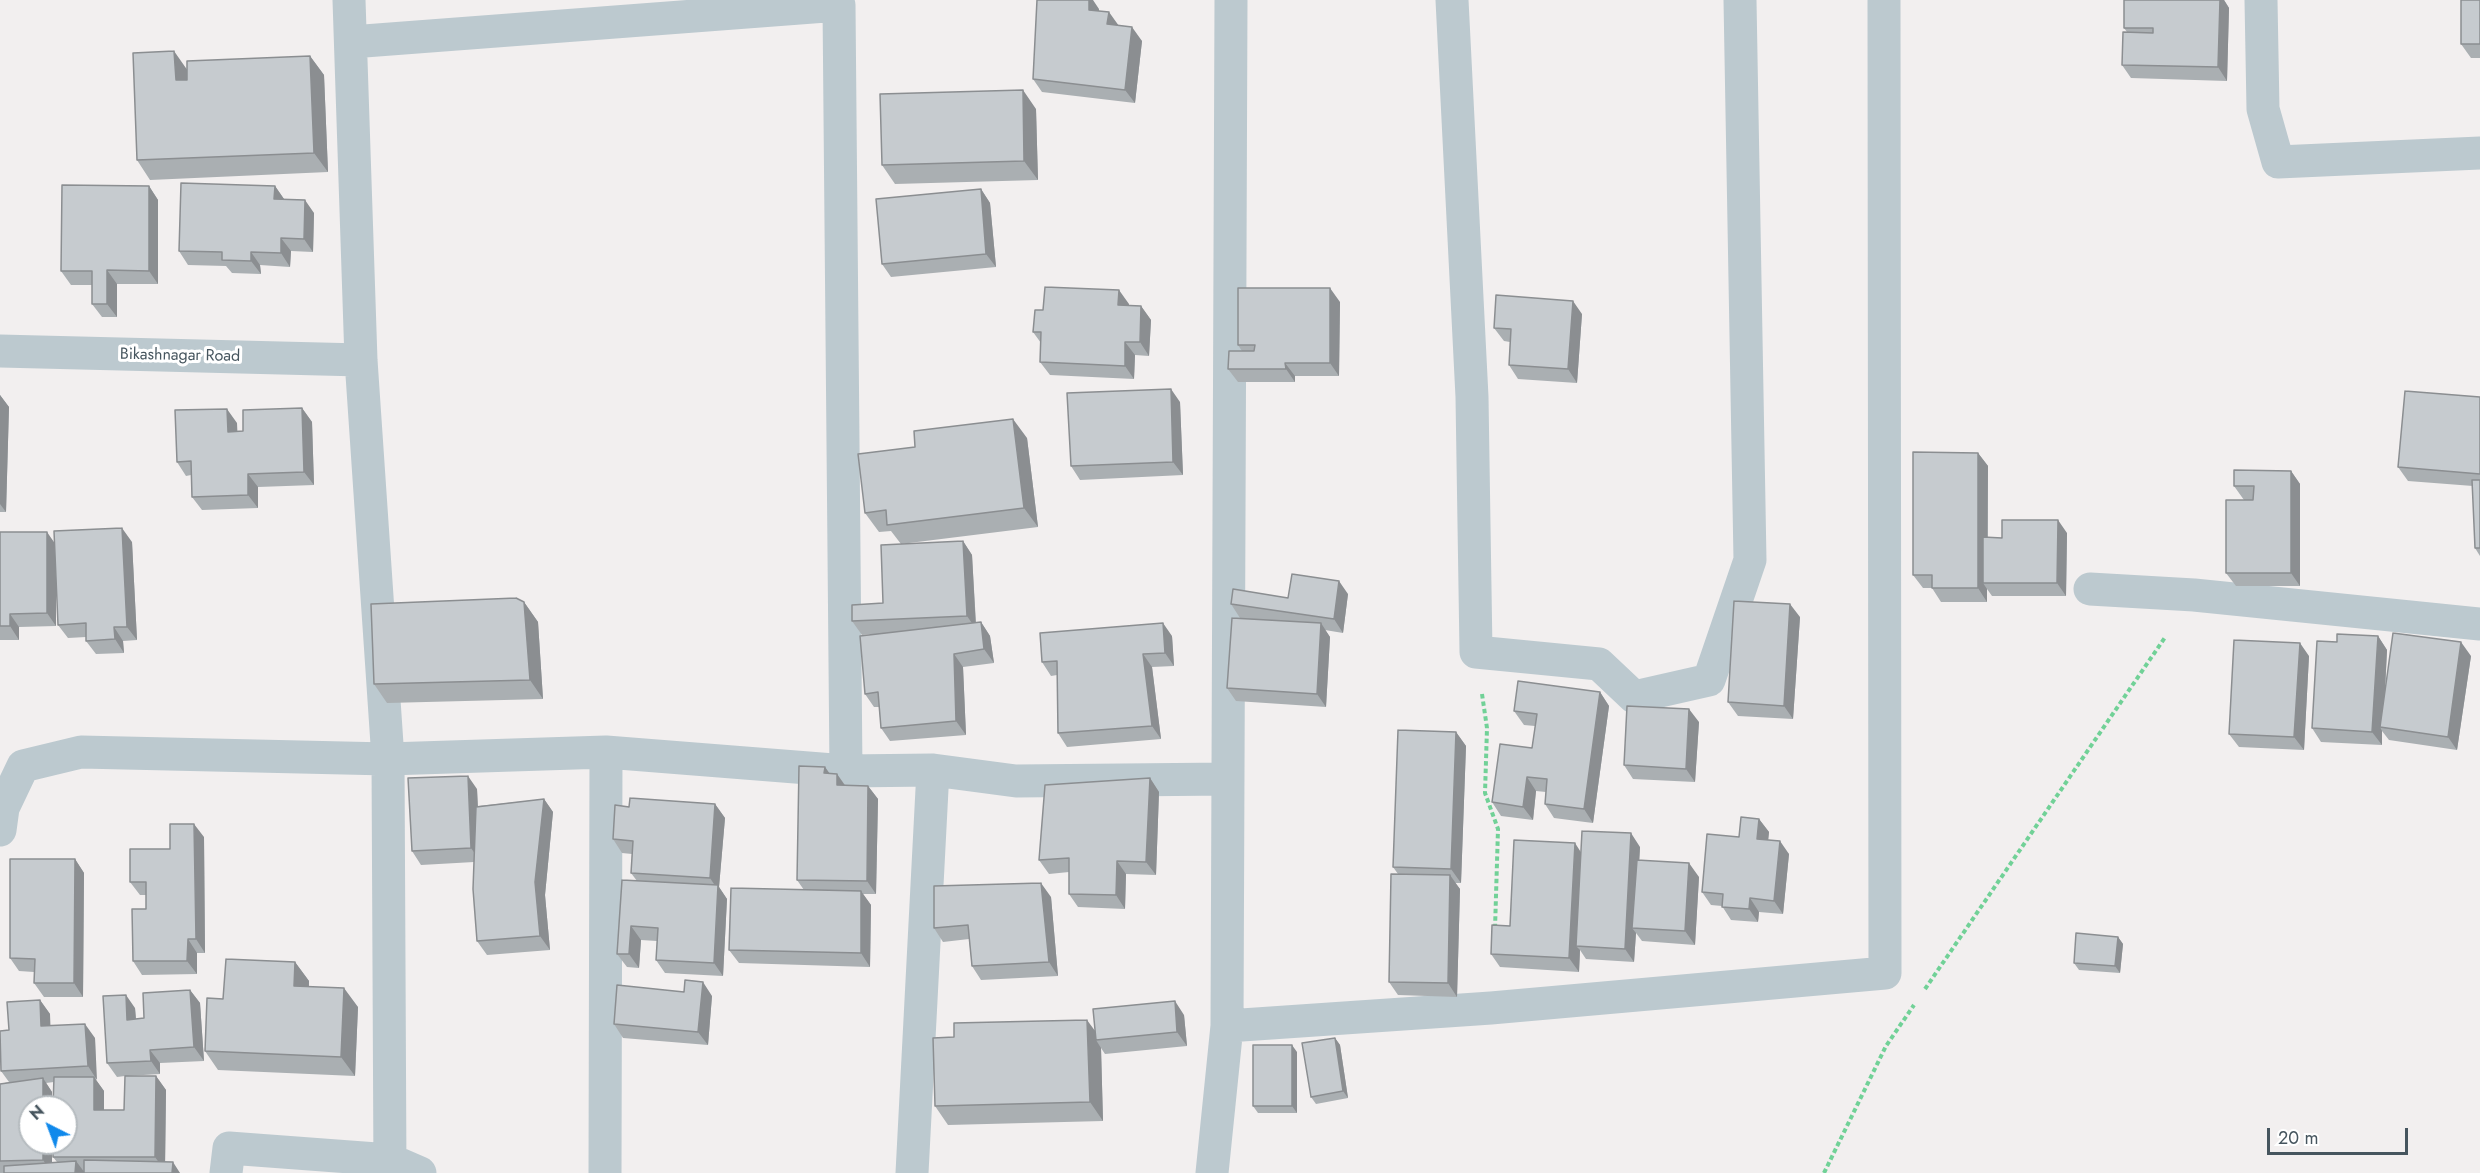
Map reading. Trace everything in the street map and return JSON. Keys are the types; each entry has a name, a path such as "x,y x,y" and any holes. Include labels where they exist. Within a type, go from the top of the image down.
{"street":[{"path":"349,0 361,360 388,759 390,1166"},
{"path":"1212,1173 1227,1026 1231,0"},
{"path":"1452,0 1472,396 1476,652 1599,664 1634,697 1709,680 1750,560 1740,0"},
{"path":"1227,1026 1491,1008 1885,972 1884,0"},
{"path":"2261,0 2263,109 2278,162 2480,153"},
{"path":"351,42 839,2 846,771"},
{"name":"Bikashnagar Road","path":"0,351 361,360"},
{"path":"2090,589 2194,595 2480,624"},
{"path":"0,830 3,808 23,766 81,752 388,759 606,752 846,771 933,770 1016,781 1228,779"},
{"path":"604,1173 606,752"},
{"path":"912,1173 933,770"},
{"path":"226,1173 229,1148 390,1166 420,1173"}],"path":[{"path":"1924,990 2194,595"},
{"path":"1476,652 1487,728 1485,793 1498,829 1494,940"},
{"path":"1824,1173 1886,1046 1918,999"}],"building":[{"path":"1037,0 1089,0 1089,10 1109,12 1107,24 1132,27 1125,90 1033,79"},
{"path":"2124,0 2220,0 2218,67 2122,65 2123,32 2153,33 2153,28 2124,28"},
{"path":"2461,0 2480,0 2480,44 2461,44"},
{"path":"174,51 176,80 187,80 187,61 310,56 314,153 137,160 133,53"},
{"path":"1023,90 1024,161 882,165 880,94"},
{"path":"181,183 275,186 274,199 305,200 304,239 281,238 281,253 251,252 251,261 222,260 222,252 179,251"},
{"path":"62,185 149,186 149,271 107,270 107,304 92,304 92,271 61,271"},
{"path":"981,189 986,254 882,264 876,199"},
{"path":"1045,287 1119,290 1118,305 1141,306 1140,342 1125,342 1125,366 1040,362 1041,332 1033,332 1035,310 1043,310"},
{"path":"1238,288 1330,288 1330,363 1285,363 1286,369 1228,369 1229,351 1254,351 1255,345 1238,345"},
{"path":"1496,295 1573,301 1568,369 1509,365 1511,329 1494,328"},
{"path":"1171,389 1173,462 1071,466 1067,393"},
{"path":"2405,391 2480,397 2480,474 2398,467"},
{"path":"302,408 304,472 248,474 248,495 192,497 191,461 177,462 175,410 227,409 228,432 243,431 243,410"},
{"path":"1013,419 1024,508 887,525 886,510 865,513 858,454 915,447 914,431"},
{"path":"1913,452 1978,453 1978,588 1932,588 1932,575 1913,575"},
{"path":"2234,470 2291,471 2291,573 2226,573 2226,500 2253,500 2254,486 2234,486"},
{"path":"2472,480 2480,480 2480,548 2475,548"},
{"path":"2002,520 2058,520 2057,583 1983,583 1983,537 2002,538"},
{"path":"122,528 127,627 114,627 115,639 86,641 86,623 58,625 54,531"},
{"path":"0,532 47,532 47,613 10,614 10,626 0,626"},
{"path":"963,541 967,616 852,621 852,605 883,603 881,545"},
{"path":"1292,574 1339,581 1334,619 1231,604 1233,589 1288,598"},
{"path":"516,598 524,602 530,680 374,684 371,604"},
{"path":"1734,601 1790,604 1784,706 1728,702"},
{"path":"1232,618 1321,623 1317,694 1227,688"},
{"path":"981,622 984,649 954,654 956,721 881,728 878,692 865,694 860,636"},
{"path":"1163,623 1165,653 1143,654 1152,726 1058,733 1057,661 1042,662 1040,633"},
{"path":"2393,633 2461,642 2448,737 2380,727"},
{"path":"2337,634 2378,636 2372,732 2312,728 2317,641 2337,642"},
{"path":"2234,640 2300,643 2294,737 2229,734"},
{"path":"1518,681 1600,692 1584,809 1545,804 1547,779 1527,777 1523,807 1492,802 1500,744 1532,748 1537,714 1514,711"},
{"path":"1627,706 1689,709 1686,769 1624,765"},
{"path":"1398,730 1456,732 1451,869 1393,867"},
{"path":"799,766 825,767 824,773 837,774 837,785 868,786 867,881 797,880"},
{"path":"468,776 471,848 412,851 408,778"},
{"path":"1150,778 1146,862 1117,861 1116,895 1069,894 1069,858 1039,860 1045,785"},
{"path":"630,798 715,804 710,878 631,873 633,841 613,839 615,805 629,807"},
{"path":"544,799 535,882 540,936 477,941 473,889 476,807"},
{"path":"1741,817 1759,819 1757,839 1780,841 1774,901 1750,898 1749,909 1722,907 1723,894 1702,892 1707,834 1739,837"},
{"path":"170,824 194,824 196,939 188,939 187,961 133,961 132,909 146,909 146,882 130,882 130,849 170,849"},
{"path":"1582,831 1631,833 1625,949 1576,946"},
{"path":"1514,840 1575,843 1569,958 1491,954 1492,925 1510,926"},
{"path":"10,859 75,859 74,983 34,983 35,959 10,958"},
{"path":"1637,860 1689,863 1685,931 1632,928"},
{"path":"1391,874 1450,875 1448,983 1389,982"},
{"path":"622,880 718,885 714,963 656,960 658,928 631,926 629,954 617,954"},
{"path":"1041,883 1049,962 972,966 968,925 934,928 934,886"},
{"path":"731,888 861,891 861,953 729,950"},
{"path":"2076,933 2118,937 2115,966 2074,963"},
{"path":"226,959 295,962 294,986 344,988 341,1057 205,1051 207,998 223,999"},
{"path":"685,980 703,982 698,1032 614,1024 617,985 684,992"},
{"path":"190,990 194,1047 150,1050 151,1061 107,1063 103,996 126,995 127,1020 144,1018 143,993"},
{"path":"40,1000 41,1026 85,1024 88,1066 1,1071 0,1031 9,1030 7,1002"},
{"path":"1175,1001 1177,1032 1096,1040 1093,1009"},
{"path":"1087,1020 1090,1102 935,1106 933,1038 954,1037 954,1023"},
{"path":"1335,1038 1343,1091 1311,1097 1302,1043"},
{"path":"1253,1045 1292,1045 1292,1106 1253,1106"},
{"path":"125,1076 156,1076 155,1157 53,1157 53,1155 78,1155 78,1095 53,1095 54,1077 94,1077 94,1110 124,1110"},
{"path":"43,1078 43,1095 18,1095 18,1155 43,1155 43,1160 0,1161 0,1084"},
{"path":"84,1160 173,1162 172,1173 84,1173"},
{"path":"76,1161 75,1173 4,1173 4,1166"}]}
